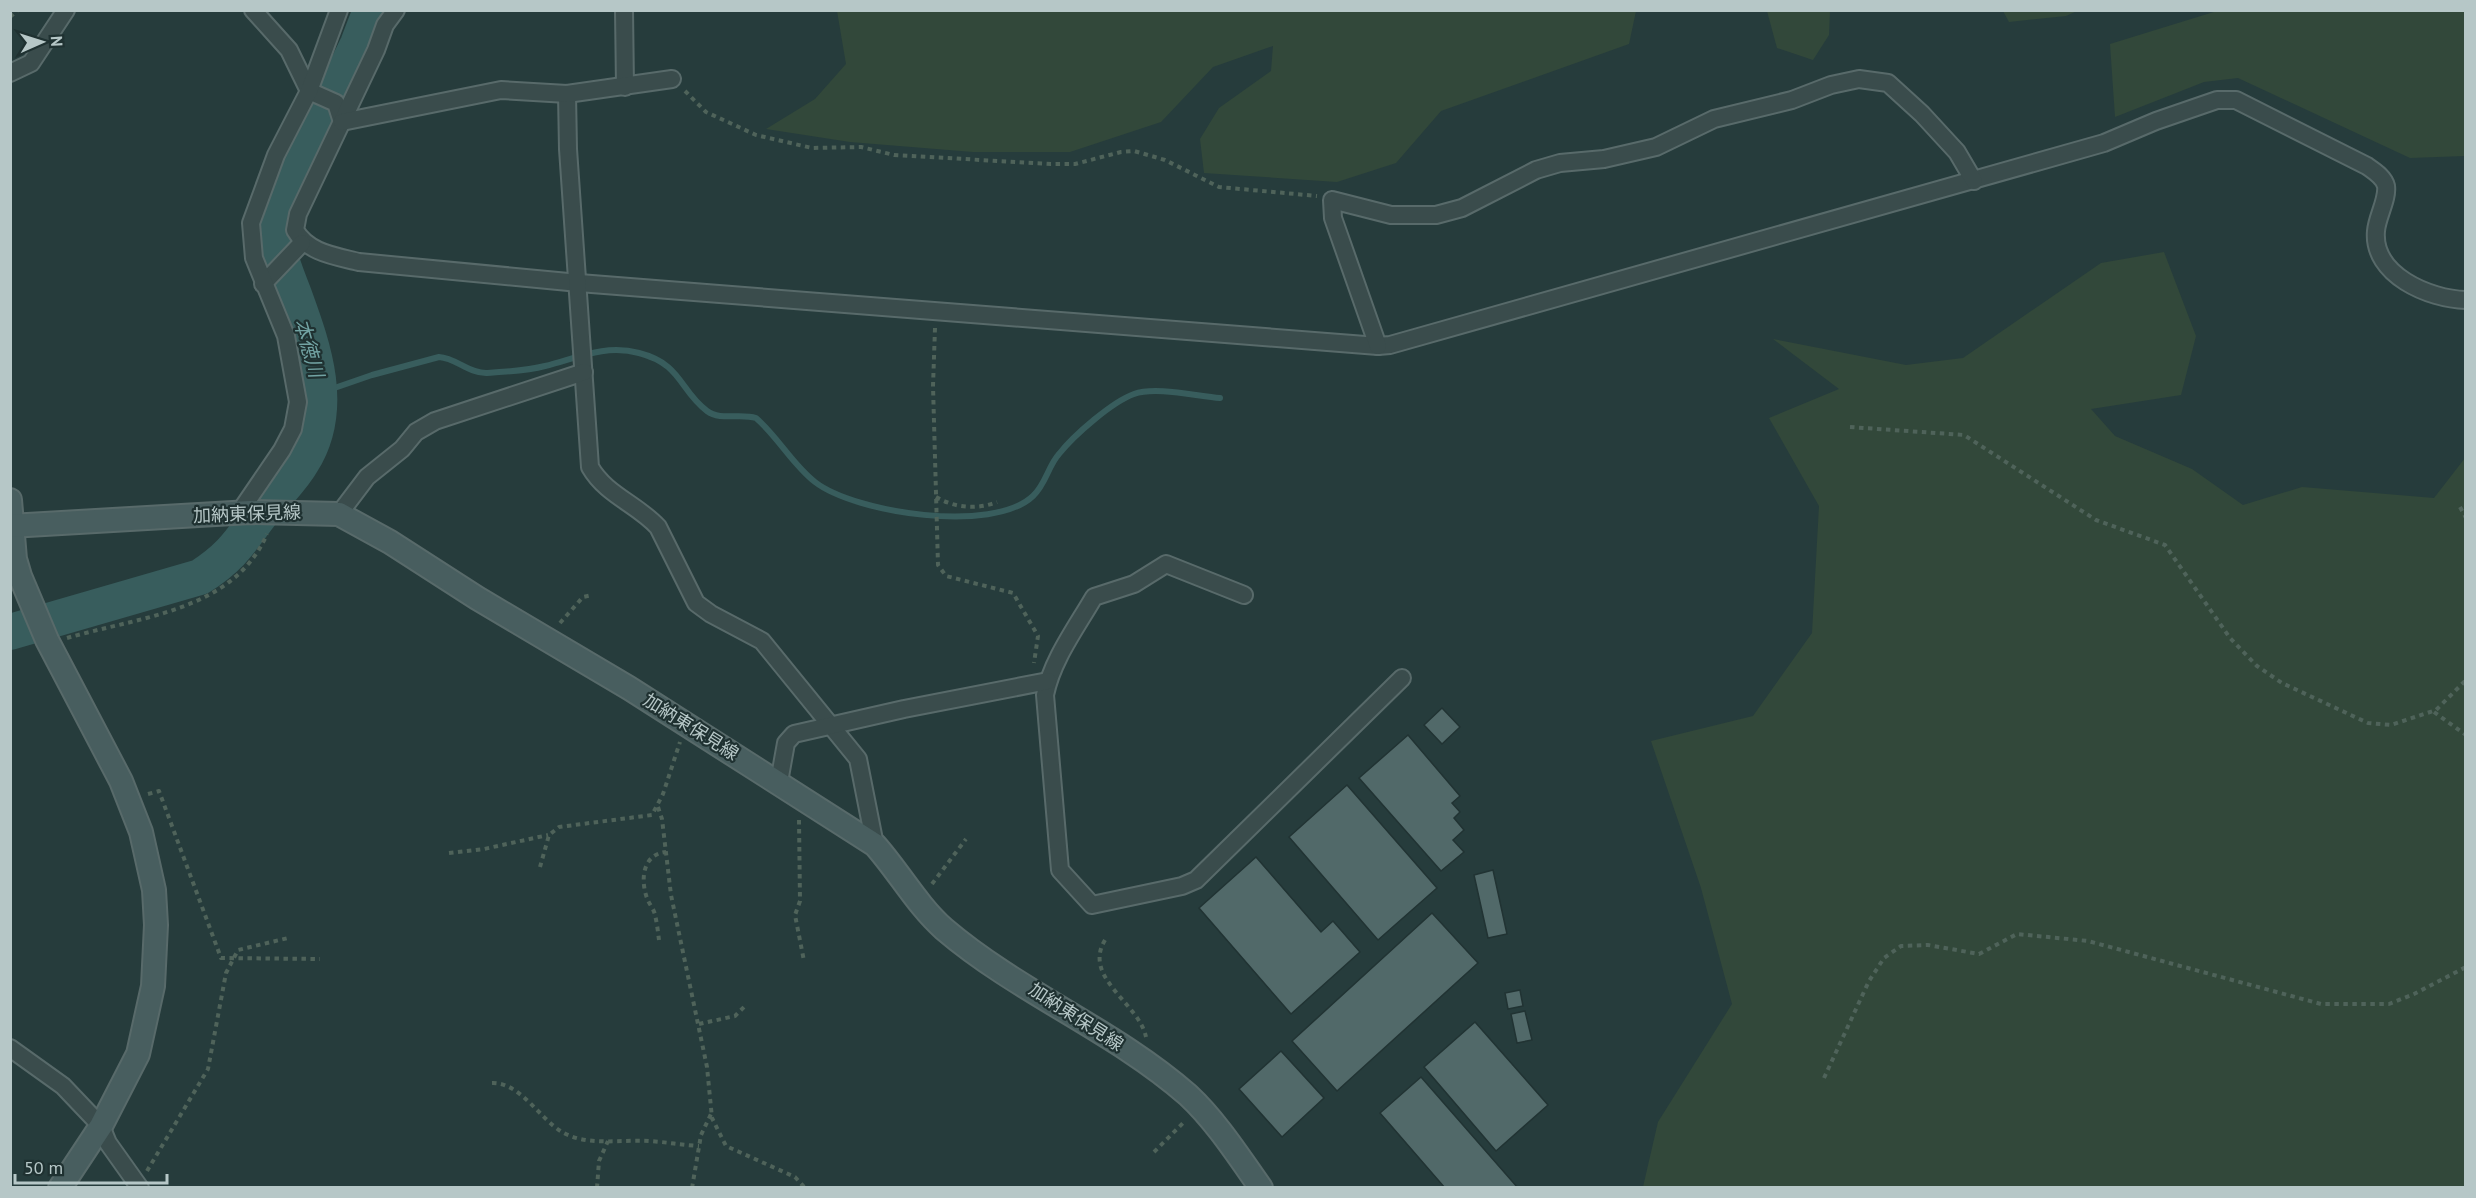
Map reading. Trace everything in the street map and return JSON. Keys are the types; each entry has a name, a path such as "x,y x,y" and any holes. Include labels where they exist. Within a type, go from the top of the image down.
{"main road":[{"path":"10,500 15,559 49,643 129,801 141,832 154,890 156,925 153,986 138,1054 102,1126 60,1188"},
{"name":"加納東保見線","path":"11,526 254,513 339,514 390,542 690,726 875,845 900,873 918,902 944,928 981,957 1139,1057 1189,1096 1261,1188"}],"street":[{"path":"10,73 31,63 66,10"},
{"path":"253,10 289,50 309,92 336,103 342,122"},
{"path":"254,513 293,429 297,402 286,336 254,258 250,223 276,155 309,92 339,10"},
{"path":"396,10 385,25 376,50 298,214 295,230 302,243 327,255 359,262 579,283 936,312 1378,346 1390,345 2104,143 2156,120 2217,100 2236,100 2367,166 2382,178 2386,187 2376,230 2376,247 2382,260 2421,291 2438,297 2466,300"},
{"path":"624,10 625,87"},
{"path":"342,122 501,90 567,94 672,79"},
{"path":"1378,346 1333,218 1332,200 1391,215 1436,215 1462,208 1536,170 1560,163 1604,159 1656,147 1713,119 1792,100 1831,85 1859,80 1888,83 1922,114 1957,152 1974,181"},
{"path":"567,94 568,149 590,467 603,487 648,516 658,527 701,609 762,641 858,759 875,845"},
{"path":"263,284 302,243"},
{"path":"339,514 367,477 402,449 416,432 435,421 584,372"},
{"path":"1244,595 1166,564 1134,584 1094,597 1048,681 1045,695 1060,870 1092,905 1182,886 1196,880 1402,678"},
{"path":"779,782 786,743 794,734 1048,681"},
{"path":"10,1048 63,1086 102,1126 108,1143 137,1184"}],"path":[{"path":"10,17 18,10"},
{"path":"672,79 706,112 756,135 812,148 861,147 894,155 1051,164 1076,164 1121,152 1134,152 1176,164 1219,187 1308,194 1332,200"},
{"path":"936,312 933,386 938,565 946,576 1012,593 1034,627 1039,643 1029,685"},
{"path":"1850,427 1964,435 2096,520 2166,545 2230,638 2257,666 2282,683 2368,723 2391,725 2433,711 2466,680"},
{"path":"936,497 947,504 969,507 997,502"},
{"path":"2460,507 2466,518"},
{"path":"49,643 149,617 219,591 237,579 256,555 269,530 254,513"},
{"path":"549,640 563,617 583,597 592,595"},
{"path":"2433,711 2466,735"},
{"path":"448,852 484,849 549,835 559,827 652,814 658,807 678,747 690,726"},
{"path":"129,801 159,791 221,958 320,960"},
{"path":"804,961 795,915 800,901 798,826 800,809 806,800"},
{"path":"658,807 671,895 707,1067 711,1113 718,1133 726,1146 795,1177 805,1188"},
{"path":"540,867 549,835"},
{"path":"918,902 966,839"},
{"path":"658,940 655,913 646,897 644,870 646,862 652,857 666,852"},
{"path":"1824,1078 1869,981 1884,958 1901,946 1928,945 1979,954 2017,934 2088,941 2321,1004 2389,1004 2414,994 2466,967"},
{"path":"137,1184 148,1171 208,1069 226,974 238,951 288,938"},
{"path":"1105,940 1100,948 1102,969 1110,984 1141,1024 1146,1035 1139,1057"},
{"path":"699,1024 735,1016 745,1006"},
{"path":"492,1083 510,1087 562,1132 592,1141 650,1141 699,1146"},
{"path":"1154,1152 1200,1110"},
{"path":"692,1188 705,1122 711,1113"},
{"path":"597,1188 599,1161 608,1141"}],"green space":[{"path":"837,10 1636,11 1629,44 1441,111 1396,163 1337,182 1204,173 1200,139 1219,108 1271,71 1273,46 1213,67 1161,122 1070,152 973,152 850,142 766,129 815,99 846,64"},
{"path":"1767,11 1830,11 1829,35 1813,60 1777,48"},
{"path":"2003,11 2077,11 2066,16 2009,22"},
{"path":"2217,11 2465,11 2465,156 2410,158 2238,78 2204,82 2115,117 2110,44"},
{"path":"2164,252 2196,336 2181,395 2091,409 2115,436 2192,469 2243,505 2302,487 2434,498 2465,458 2465,1187 1643,1187 1658,1122 1732,1004 1701,888 1651,741 1753,716 1812,633 1819,506 1769,418 1839,389 1773,339 1906,365 1963,358 2101,263"}],"building":[{"path":"1442,708 1460,727 1442,744 1424,725"},
{"path":"1408,735 1460,796 1452,803 1460,812 1454,818 1464,830 1453,840 1464,852 1441,871 1359,778"},
{"path":"1347,785 1437,888 1378,940 1289,837"},
{"path":"1256,857 1321,932 1333,921 1360,952 1291,1014 1199,908"},
{"path":"1493,870 1507,934 1488,938 1474,875"},
{"path":"1432,913 1478,963 1337,1091 1292,1041"},
{"path":"1520,990 1523,1006 1508,1009 1505,993"},
{"path":"1525,1011 1532,1040 1517,1043 1511,1014"},
{"path":"1475,1022 1548,1105 1496,1151 1424,1067"},
{"path":"1281,1051 1324,1098 1282,1137 1239,1089"},
{"path":"1421,1077 1518,1188 1445,1188 1380,1113"}],"waterway":[{"name":"本徳川","path":"10,632 200,577 223,560 238,544 302,462 312,441 318,420 318,377 308,334 280,257 277,226 282,201 358,44 371,10"},
{"path":"320,393 372,375 439,357 473,371 486,373 538,368 603,351 639,353 664,364 679,378 698,403 712,414 756,418 807,475 834,493 860,503 891,510 924,515 957,516 988,514 1014,508 1033,496 1055,459 1066,446 1105,411 1125,398 1153,391 1220,398"}]}
